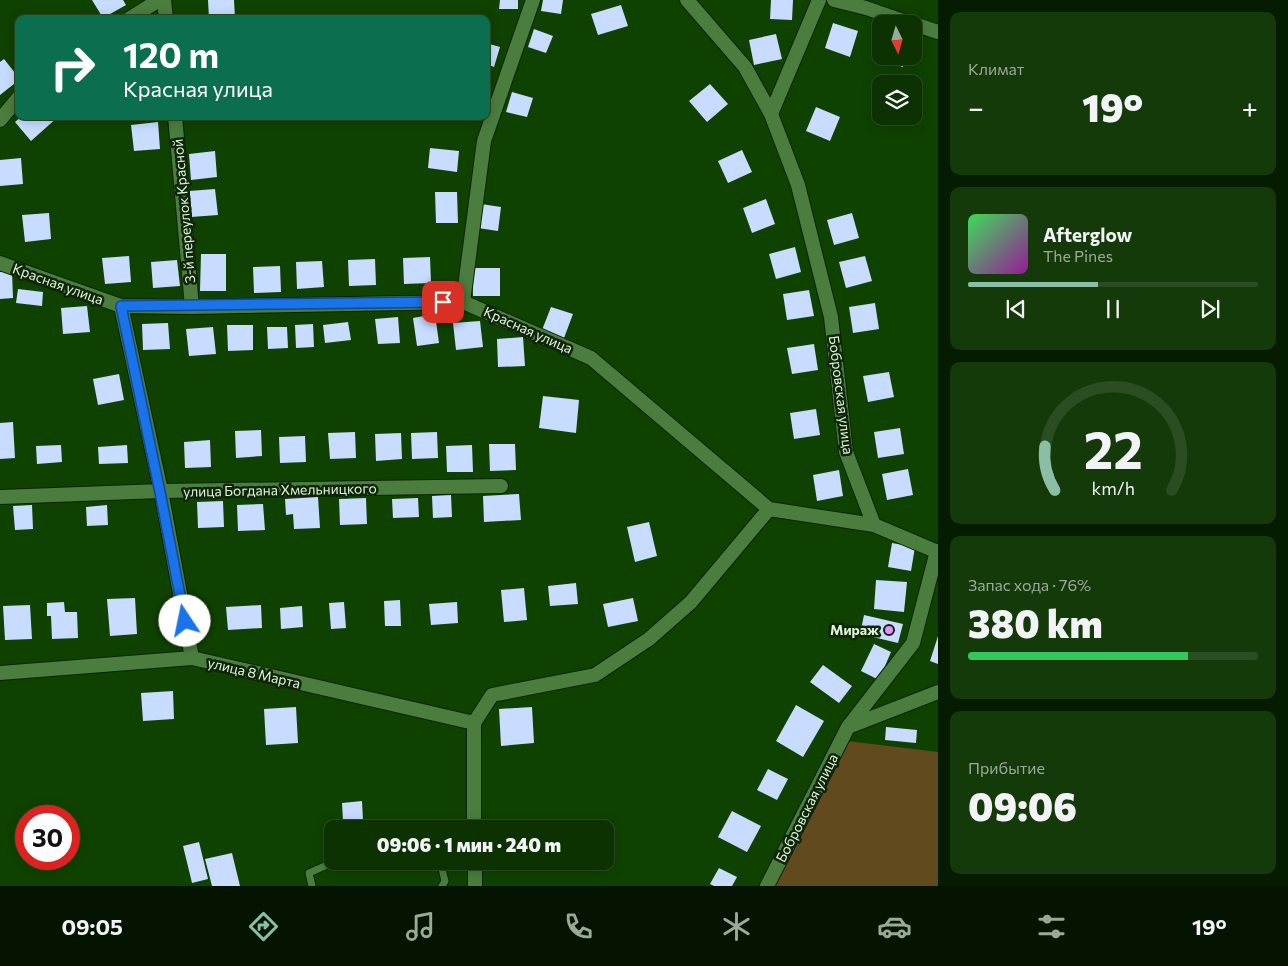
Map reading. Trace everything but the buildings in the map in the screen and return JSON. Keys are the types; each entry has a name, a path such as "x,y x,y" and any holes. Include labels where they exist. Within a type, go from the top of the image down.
{"street":[{"path":"135,15 159,0"},
{"path":"164,0 166,15"},
{"path":"462,302 484,141 533,0"},
{"name":"Бобровская улица","path":"687,0 745,67 771,114 798,186 831,317 846,452 874,525 938,552 913,643 848,727 767,886"},
{"path":"771,114 819,0"},
{"path":"834,0 867,4 892,15"},
{"path":"922,27 938,32"},
{"path":"0,120 15,102"},
{"name":"3-й переулок Красной","path":"175,120 192,307"},
{"name":"Красная улица","path":"0,263 121,306 192,307 462,302 591,358 769,509"},
{"path":"121,306 192,658"},
{"name":"улица Богдана Хмельницкого","path":"0,497 501,486"},
{"path":"474,820 474,724 492,695 595,675 649,639 691,602 769,509 874,525"},
{"name":"улица 8 Марта","path":"0,673 192,658 474,724"},
{"path":"848,727 938,692"},
{"path":"475,870 475,886"}],"lane":[{"path":"312,886 309,873 324,866"},
{"path":"442,870 445,881 442,886"}],"shaded area":[{"path":"847,741 938,752 938,886 773,886"}],"place":[{"name":"Мираж","path":"889,630"}],"route":[{"path":"185,621 121,306 443,302"}]}
